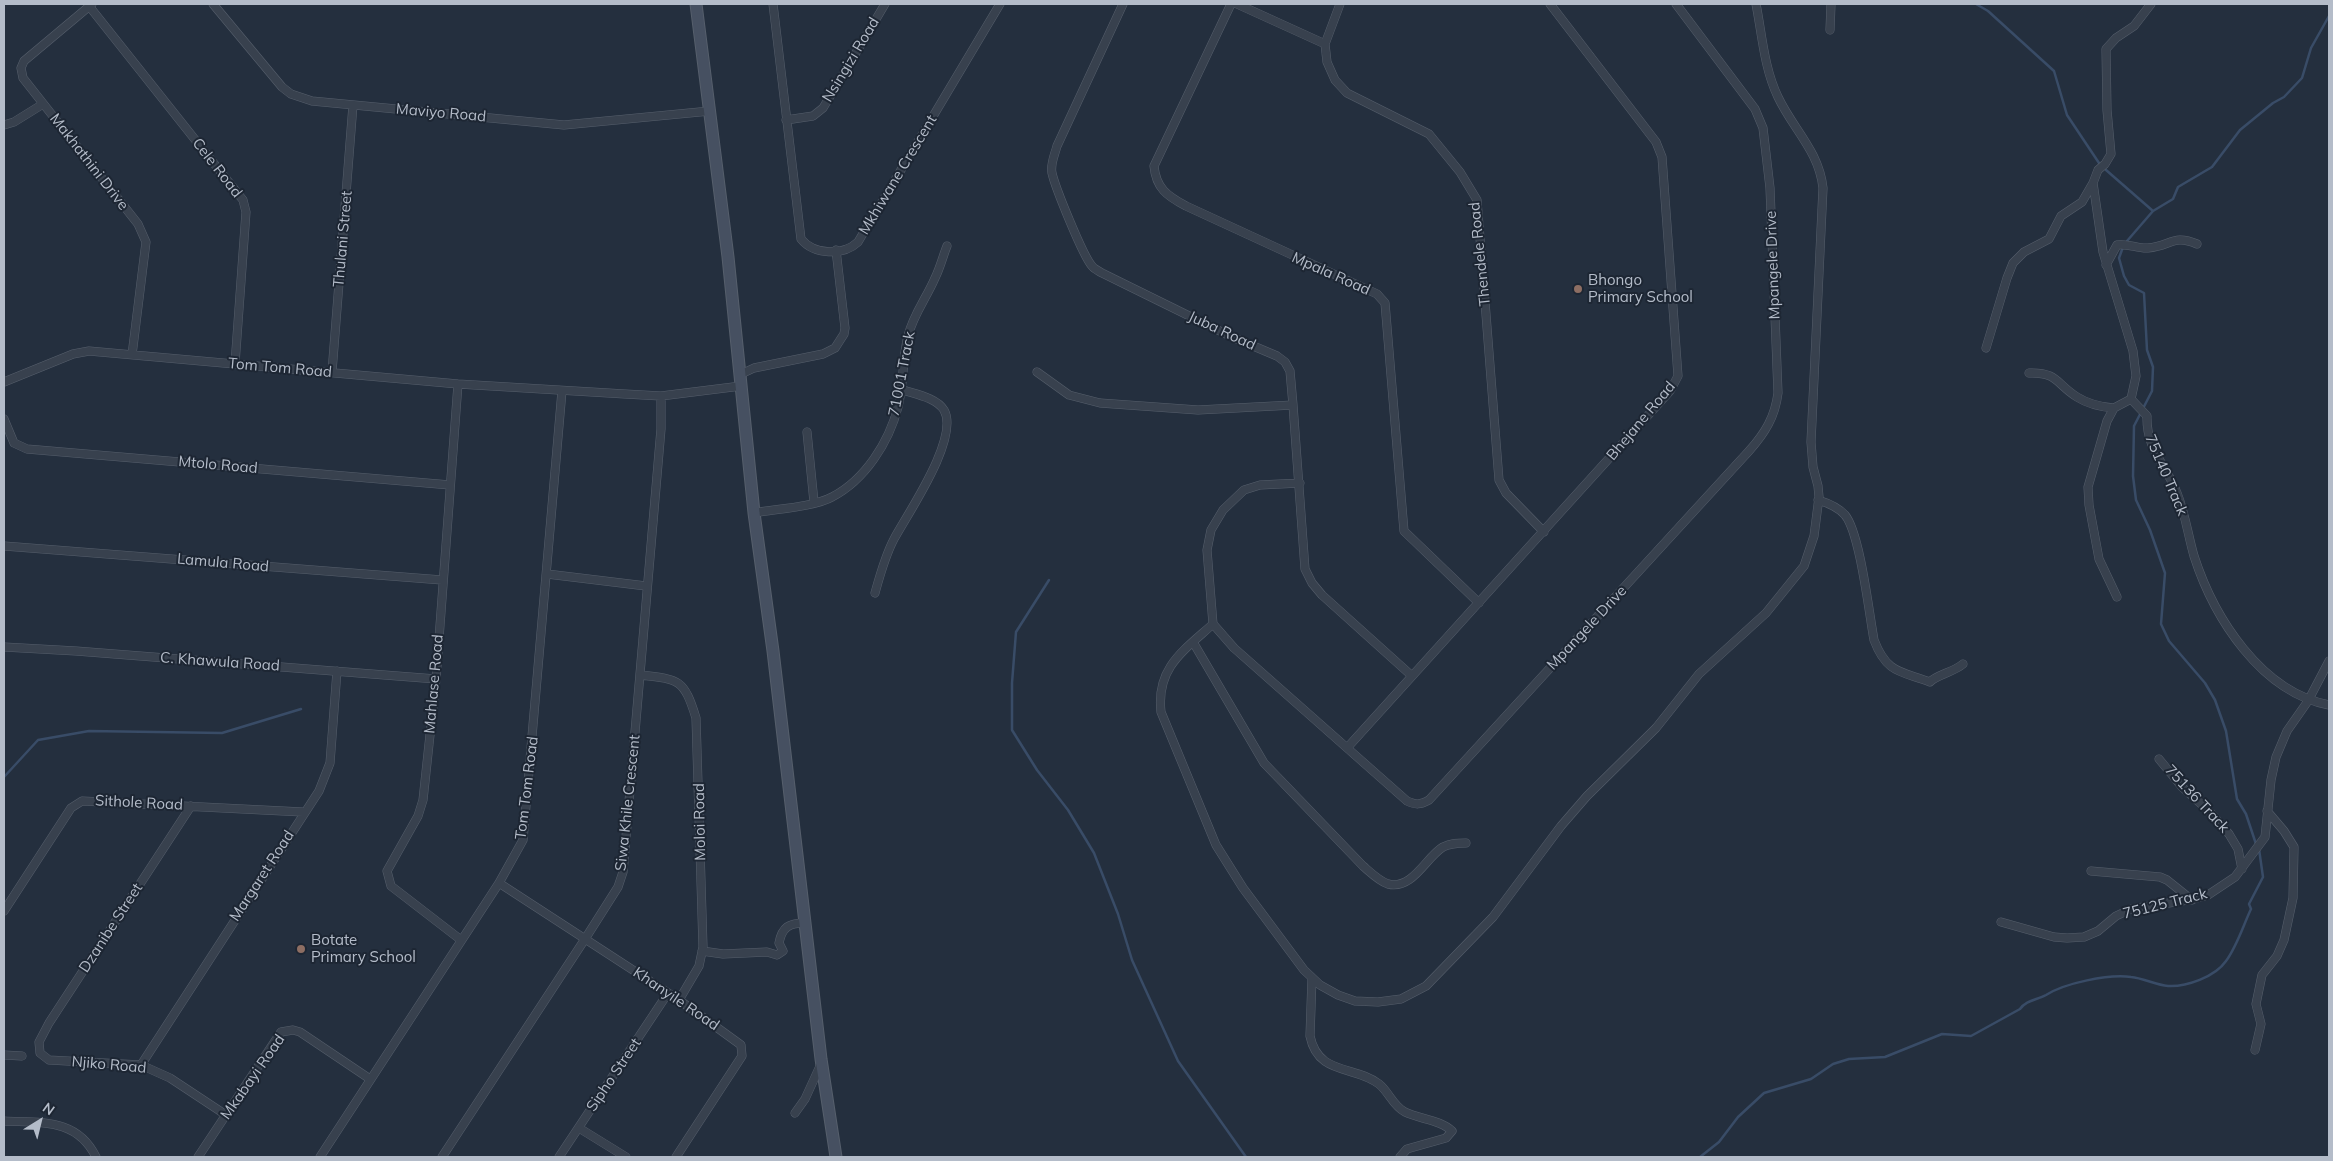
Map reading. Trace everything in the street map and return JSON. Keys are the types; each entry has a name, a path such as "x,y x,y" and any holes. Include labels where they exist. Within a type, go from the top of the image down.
{"street":[{"name":"Maviyo Road","path":"213,4 286,91 312,101 564,125 710,111"},
{"path":"696,4 710,111 754,512 773,651 821,1064 836,1157"},
{"name":"Mkhiwane Crescent","path":"773,4 801,239 811,248 836,250 854,245 865,232 1000,4"},
{"name":"Nsingizi Road","path":"786,120 813,116 823,108 885,4"},
{"name":"Juba Road","path":"1123,4 1057,146 1051,171 1082,247 1092,267 1102,273 1232,337 1277,356 1285,362 1290,371 1306,569 1312,583 1412,676"},
{"name":"Mpala Road","path":"1230,4 1154,166 1158,184 1165,194 1186,206 1377,294 1385,303 1401,520 1404,531 1408,537 1479,603"},
{"path":"1237,4 1325,44 1340,4"},
{"name":"Bhejane Road","path":"1347,748 1670,391 1678,376 1662,157 1656,142 1550,4"},
{"name":"Mpangele Drive","path":"1213,624 1234,648 1407,801 1416,805 1429,800 1742,458 1770,423 1776,407 1778,393 1770,188 1763,128 1755,109 1676,4"},
{"path":"1300,483 1253,486 1244,490 1223,510 1211,530 1208,540 1208,575 1213,624 1179,654 1163,680 1159,694 1161,712 1216,845 1243,888 1312,978 1338,995 1355,1001 1378,1002 1401,999 1426,986 1438,975 1508,900 1561,826 1587,796 1656,728 1699,674 1766,613 1804,566 1814,536 1818,500 1818,486 1813,467 1811,442 1823,188 1821,172 1811,149 1778,98 1773,85 1756,4"},
{"path":"1830,30 1831,4"},
{"path":"1986,348 2006,278 2013,263 2024,252 2049,239 2061,216 2082,202 2098,170 2105,164 2111,154 2107,110 2106,49 2116,38 2134,26 2151,4"},
{"name":"Makhathini Drive","path":"90,5 21,65 20,73 138,224 144,236 146,242 132,355"},
{"name":"Cele Road","path":"90,5 243,200 246,212 235,364"},
{"name":"Thendele Road","path":"1325,44 1328,62 1335,80 1347,93 1429,134 1449,157 1473,190 1479,210 1499,480 1506,493 1544,532"},
{"path":"4,125 14,122 43,104"},
{"name":"Thulani Street","path":"332,372 353,106"},
{"path":"2093,183 2106,265 2133,351 2136,376 2131,399 2114,408 2100,439 2087,496 2099,559 2117,597"},
{"path":"2106,265 2117,245 2126,244 2146,249 2180,239 2197,244"},
{"name":"71001 Track","path":"754,512 831,498 875,458 894,419 908,333 935,278 947,246"},
{"name":"Tom Tom Road","path":"4,382 82,352 458,384 661,396 740,380 754,368 823,354 835,348 844,334 845,328 836,250"},
{"path":"1037,372 1069,395 1100,403 1198,410 1293,405"},
{"path":"2029,373 2043,372 2052,375 2074,395 2085,402 2114,408"},
{"name":"Mahlase Road","path":"458,384 436,679 421,809 387,871 391,886 462,940"},
{"path":"876,593 894,540 930,477 948,426 946,415 938,404 900,389"},
{"name":"Tom Tom Road","path":"322,1156 370,1078 499,883 519,849 526,827 562,391"},
{"name":"Siwa Khile Crescent","path":"442,1157 585,939 618,887 623,872 646,586 661,429 661,396"},
{"name":"75140 Track","path":"2131,399 2147,416 2147,427 2152,448 2178,493 2194,556 2210,594 2231,631 2257,662 2281,684 2308,701"},
{"name":"Mtolo Road","path":"4,419 14,443 27,449 450,485"},
{"path":"807,432 814,502"},
{"path":"1818,500 1837,508 1850,524 1858,552 1874,640 1878,651 1886,662 1895,670 1907,676 1930,682 1934,677 1955,671 1963,664"},
{"name":"Lamula Road","path":"4,546 442,580"},
{"path":"547,574 646,586"},
{"path":"1193,642 1264,763 1363,866 1379,879 1388,884 1401,884 1415,875 1445,846 1453,843 1466,843"},
{"name":"C. Khawula Road","path":"4,647 436,679"},
{"name":"75125 Track","path":"2001,922 2054,936 2068,938 2084,937 2098,931 2116,916 2131,909 2192,900 2208,895 2222,887 2242,869 2267,832 2268,811 2276,757 2287,731 2308,701 2329,661"},
{"name":"Margaret Road","path":"141,1065 303,812 319,791 330,763 337,671"},
{"name":"Moloi Road","path":"640,675 671,678 678,682 690,697 696,718 702,951 695,976 679,1000"},
{"path":"2308,701 2329,705"},
{"name":"75136 Track","path":"2159,759 2182,787 2210,812 2229,834 2238,849 2242,869"},
{"name":"Sithole Road","path":"4,912 71,808 76,804 87,801 303,812"},
{"name":"Dzanibe Street","path":"40,1053 39,1042 49,1023 191,806"},
{"path":"2255,1050 2262,1024 2256,1004 2262,974 2277,956 2284,940 2293,898 2294,847 2268,811"},
{"path":"2091,871 2160,877 2167,880 2192,900"},
{"name":"Khanyile Road","path":"499,883 737,1040 743,1050 742,1056 676,1157"},
{"path":"702,951 723,954 767,952 777,955 783,951 779,943 781,933 791,923 805,923"},
{"path":"1312,978 1310,1036 1312,1045 1317,1053 1332,1066 1378,1084 1402,1110 1444,1126 1452,1131 1446,1138 1407,1149 1400,1157"},
{"name":"Sipho Street","path":"559,1157 668,993"},
{"name":"Mkabayi Road","path":"198,1157 281,1032 288,1030 300,1032 370,1078"},
{"name":"Njiko Road","path":"40,1053 49,1060 141,1065 170,1078 226,1116"},
{"path":"4,1055 22,1056"},
{"path":"795,1113 821,1064"},
{"path":"4,1121 59,1124 80,1135 96,1157"},
{"path":"579,1128 626,1157"}],"waterway":[{"path":"1976,4 1988,11 2054,71 2067,115 2099,163"},
{"path":"2127,241 2153,211 2173,199 2178,187 2212,167 2240,130 2273,103 2284,97 2302,78 2311,48 2329,16"},
{"path":"2106,170 2153,211"},
{"path":"2123,247 2119,258 2124,276 2129,285 2144,293 2147,350 2153,367 2152,391 2134,426 2133,476 2136,500 2150,530 2165,573 2161,624 2169,641 2205,683 2215,700 2226,731 2237,799 2246,814 2256,844"},
{"path":"1049,580 1016,632 1012,683 1012,730 1037,770 1068,810 1094,853 1118,914 1132,960 1178,1061 1246,1157"},
{"path":"4,777 38,740 89,731 222,733 301,709"},
{"path":"1700,1157 1719,1142 1738,1117 1764,1093 1811,1079 1833,1064 1849,1059 1885,1057 1942,1034 1971,1036 2020,1009 2028,1002 2087,980 2122,976 2175,986 2191,983 2208,976 2221,967 2230,955 2251,909 2249,904 2263,877 2259,849"}],"place":[{"name":"Bhongo Primary School","path":"1578,289"},
{"name":"Botate Primary School","path":"301,949"}]}
